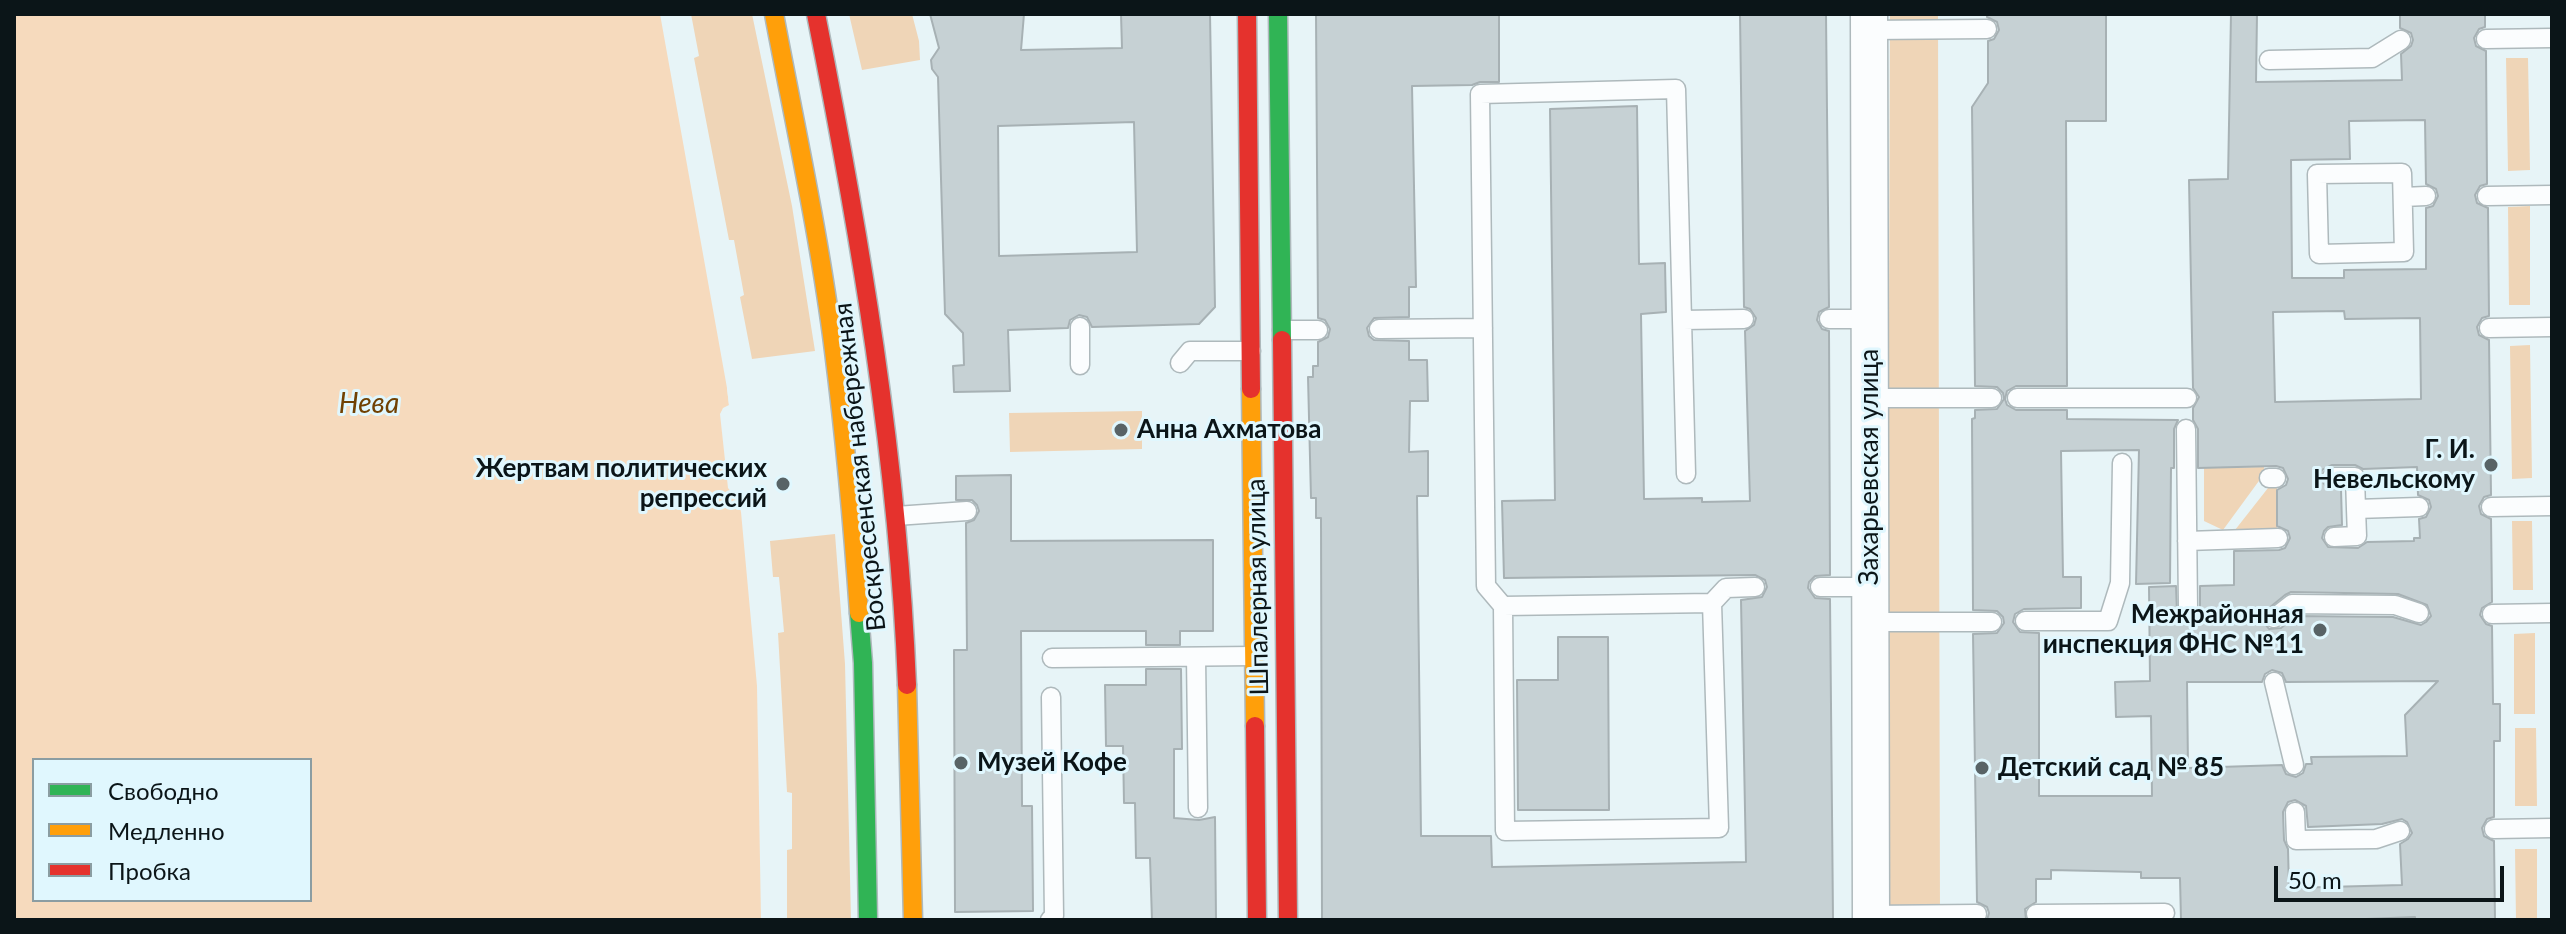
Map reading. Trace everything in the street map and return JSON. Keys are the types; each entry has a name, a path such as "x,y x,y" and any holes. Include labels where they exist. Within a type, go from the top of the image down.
{"main road":[{"name":"Воскресенская набережная","path":"774,14 834,349 853,521 863,663 868,920"},
{"name":"Воскресенская набережная","path":"816,14 876,344 896,516 907,662 913,920"},
{"name":"Шпалерная улица","path":"1247,14 1257,920"},
{"name":"Шпалерная улица","path":"1278,14 1288,920"}],"street":[{"name":"Захарьевская улица","path":"1869,22 1871,918"}],"lane":[{"path":"1869,22 1987,29"},
{"path":"2486,39 2552,38"},
{"path":"2269,60 2372,58 2401,40"},
{"path":"1686,474 1676,89 1480,94 1486,586 1503,606 1505,831 1719,828 1712,603 1726,588 1755,587"},
{"path":"2402,173 2403,197 2404,252 2319,254 2317,174 2402,173"},
{"path":"2487,196 2552,195"},
{"path":"2403,197 2426,196"},
{"path":"1683,320 1744,319"},
{"path":"1829,319 1870,319"},
{"path":"1080,327 1080,365"},
{"path":"2489,328 2552,327"},
{"path":"1379,329 1483,328"},
{"path":"1282,330 1318,330"},
{"path":"1180,363 1190,351 1251,351"},
{"path":"1870,398 1992,398"},
{"path":"2017,398 2187,398"},
{"path":"2186,429 2188,608"},
{"path":"2025,621 2108,621 2120,583 2122,463"},
{"path":"2332,477 2355,477 2357,536 2334,537"},
{"path":"2491,507 2552,506"},
{"path":"2356,509 2419,507"},
{"path":"896,516 967,511"},
{"path":"2187,541 2278,538"},
{"path":"1820,587 1870,604 1992,622"},
{"path":"1503,606 1712,603"},
{"path":"2274,618 2292,604 2395,605 2419,613"},
{"path":"2492,614 2552,613"},
{"path":"1052,658 1254,656"},
{"path":"1196,657 1198,808"},
{"path":"2274,682 2294,765"},
{"path":"1050,920 1054,916 1051,697"},
{"path":"2295,812 2296,840 2376,839 2400,831"},
{"path":"2494,829 2552,828"},
{"path":"2036,914 2165,913"},
{"path":"1871,918 1977,914"}],"shaded area":[{"path":"691,14 752,14 792,206 815,351 752,359 740,297 744,295 734,240 729,240 694,58 699,56"},
{"path":"849,14 912,14 920,60 862,70"},
{"path":"1890,14 1938,14 1940,920 1887,920"},
{"path":"2506,58 2528,58 2530,170 2508,171"},
{"path":"2530,206 2530,305 2509,305 2508,207"},
{"path":"2530,345 2532,478 2512,479 2510,346"},
{"path":"1142,411 1142,449 1010,452 1009,413"},
{"path":"2264,467 2264,474 2223,530 2204,521 2204,468"},
{"path":"2268,488 2277,488 2277,528 2235,530"},
{"path":"2512,521 2532,521 2533,590 2513,590"},
{"path":"835,534 845,664 851,920 787,920 787,850 792,849 792,793 787,792 778,633 784,632 779,577 773,577 770,541"},
{"path":"2535,633 2535,714 2514,714 2514,634"},
{"path":"2515,728 2536,728 2537,806 2515,806"},
{"path":"2515,849 2537,849 2537,920 2516,920"}],"water":[{"name":"Нева","path":"14,14 660,14 727,388 741,512 757,686 761,920 14,920"}],"pier":[{"path":"727,388 731,388 735,420 745,511 741,512 739,497 728,488 720,414 729,405"}],"building":[{"path":"930,14 1024,14 1021,50 1122,48 1121,14 1210,14 1215,307 1199,324 1092,327 1087,317 1079,315 1070,320 1068,328 1008,330 1010,391 954,392 953,366 964,365 963,333 945,314 938,77 932,69 931,60 939,48","holes":["1134,122 1137,252 999,256 998,126"]},
{"path":"1316,14 1499,14 1499,82 1412,86 1416,287 1409,287 1409,317 1374,318 1367,328 1374,340 1409,341 1409,360 1427,360 1428,401 1410,401 1409,452 1428,451 1428,496 1417,496 1421,836 1491,836 1492,867 1746,862 1741,600 1762,597 1767,587 1765,580 1755,575 1504,578 1502,501 1555,500 1550,109 1637,106 1639,264 1665,263 1666,312 1641,314 1644,499 1750,501 1745,331 1754,325 1756,318 1750,309 1744,307 1740,14 1826,14 1829,307 1819,312 1817,320 1822,329 1829,331 1830,575 1815,576 1808,588 1815,598 1830,599 1833,920 1322,920 1321,518 1316,518 1316,498 1311,498 1308,377 1313,377 1313,366 1318,366 1318,342 1328,337 1330,329 1325,320 1318,318"},
{"path":"1987,14 2106,14 2106,121 2066,121 2067,386 2016,386 2007,391 2005,399 2007,405 2016,410 2067,410 2067,419 2178,420 2174,429 2174,468 2171,468 2170,583 2136,584 2139,450 2061,451 2063,577 2081,577 2081,608 2024,609 2015,614 2013,622 2020,632 2039,633 2039,796 2152,796 2151,716 2116,717 2115,682 2150,681 2149,587 2176,586 2177,613 2183,619 2193,619 2200,609 2200,586 2234,585 2234,551 2279,550 2285,548 2290,538 2288,531 2277,526 2277,490 2286,485 2288,479 2283,468 2198,468 2198,429 2193,420 2193,408 2199,397 2193,388 2189,180 2228,179 2231,14 2257,14 2256,82 2402,80 2401,54 2413,40 2411,33 2400,28 2400,14 2485,14 2485,27 2479,29 2474,38 2476,46 2486,51 2487,184 2480,186 2475,195 2477,203 2488,208 2489,316 2482,318 2477,327 2479,335 2489,340 2491,495 2484,497 2479,506 2481,514 2491,519 2492,602 2482,608 2480,615 2486,624 2492,626 2493,704 2500,704 2500,741 2494,741 2494,817 2487,819 2482,828 2484,836 2494,841 2495,920 2415,920 2415,917 2181,920 2180,878 2141,878 2141,872 2051,870 2051,879 2036,879 2036,902 2025,909 2026,920 1987,920 1987,907 1977,902 1973,634 1997,633 2004,623 1997,611 1973,610 1972,419 1975,418 1975,410 1997,409 2004,399 1997,387 1975,386 1972,107 1988,83 1988,41 1994,39 1999,30 1997,22","holes":["2425,120 2426,184 2436,189 2438,196 2433,206 2426,208 2426,269 2344,270 2344,278 2292,278 2291,160 2350,159 2349,121","2344,311 2345,319 2420,318 2421,399 2275,402 2273,312","2332,465 2355,465 2363,469 2417,467 2418,495 2429,500 2431,507 2426,517 2419,519 2420,538 2414,538 2414,541 2367,542 2358,548 2328,547 2322,538 2324,531 2328,527 2342,525 2341,489 2327,488 2320,478 2322,470","2291,592 2398,594 2427,605 2431,616 2421,625 2393,617 2296,616 2281,628 2269,629 2262,620 2263,613","2272,670 2282,673 2286,682 2438,681 2405,715 2407,756 2311,757 2312,764 2306,764 2303,773 2296,777 2286,774 2282,765 2188,768 2187,682 2262,682 2265,674","2295,800 2306,806 2308,827 2382,824 2402,819 2407,822 2412,833 2400,844 2402,885 2289,888 2283,812 2288,802"]},
{"path":"1011,475 1011,541 1213,540 1213,631 1180,631 1180,645 1146,645 1146,631 1021,631 1022,806 1032,806 1033,911 955,912 954,650 967,650 966,523 974,520 979,511 972,500 956,500 956,476"},
{"path":"1558,637 1608,637 1609,810 1518,810 1517,680 1558,680"},
{"path":"1146,669 1181,669 1182,749 1174,749 1174,818 1199,820 1215,817 1216,920 1152,920 1150,858 1136,858 1135,803 1124,803 1123,746 1106,746 1105,685 1146,685"}],"traffic: fast":[{"path":"1278,14 1282,340"},
{"path":"859,613 863,663 868,920"}],"traffic: slow":[{"path":"774,14 828,309 845,449 859,613"},
{"path":"1251,389 1255,726"},
{"path":"907,685 913,920"}],"traffic: jam":[{"path":"816,14 848,181 875,348 895,516 907,685"},
{"path":"1247,14 1251,389"},
{"path":"1282,340 1288,920"},
{"path":"1255,726 1257,920"}],"place":[{"name":"Анна Ахматова","path":"1121,430"},
{"name":"Г. И. Невельскому","path":"2491,465"},
{"name":"Жертвам политических репрессий","path":"783,484"},
{"name":"Межрайонная инспекция ФНС №11","path":"2320,630"},
{"name":"Музей Кофе","path":"961,763"},
{"name":"Детский сад № 85","path":"1982,768"}]}
